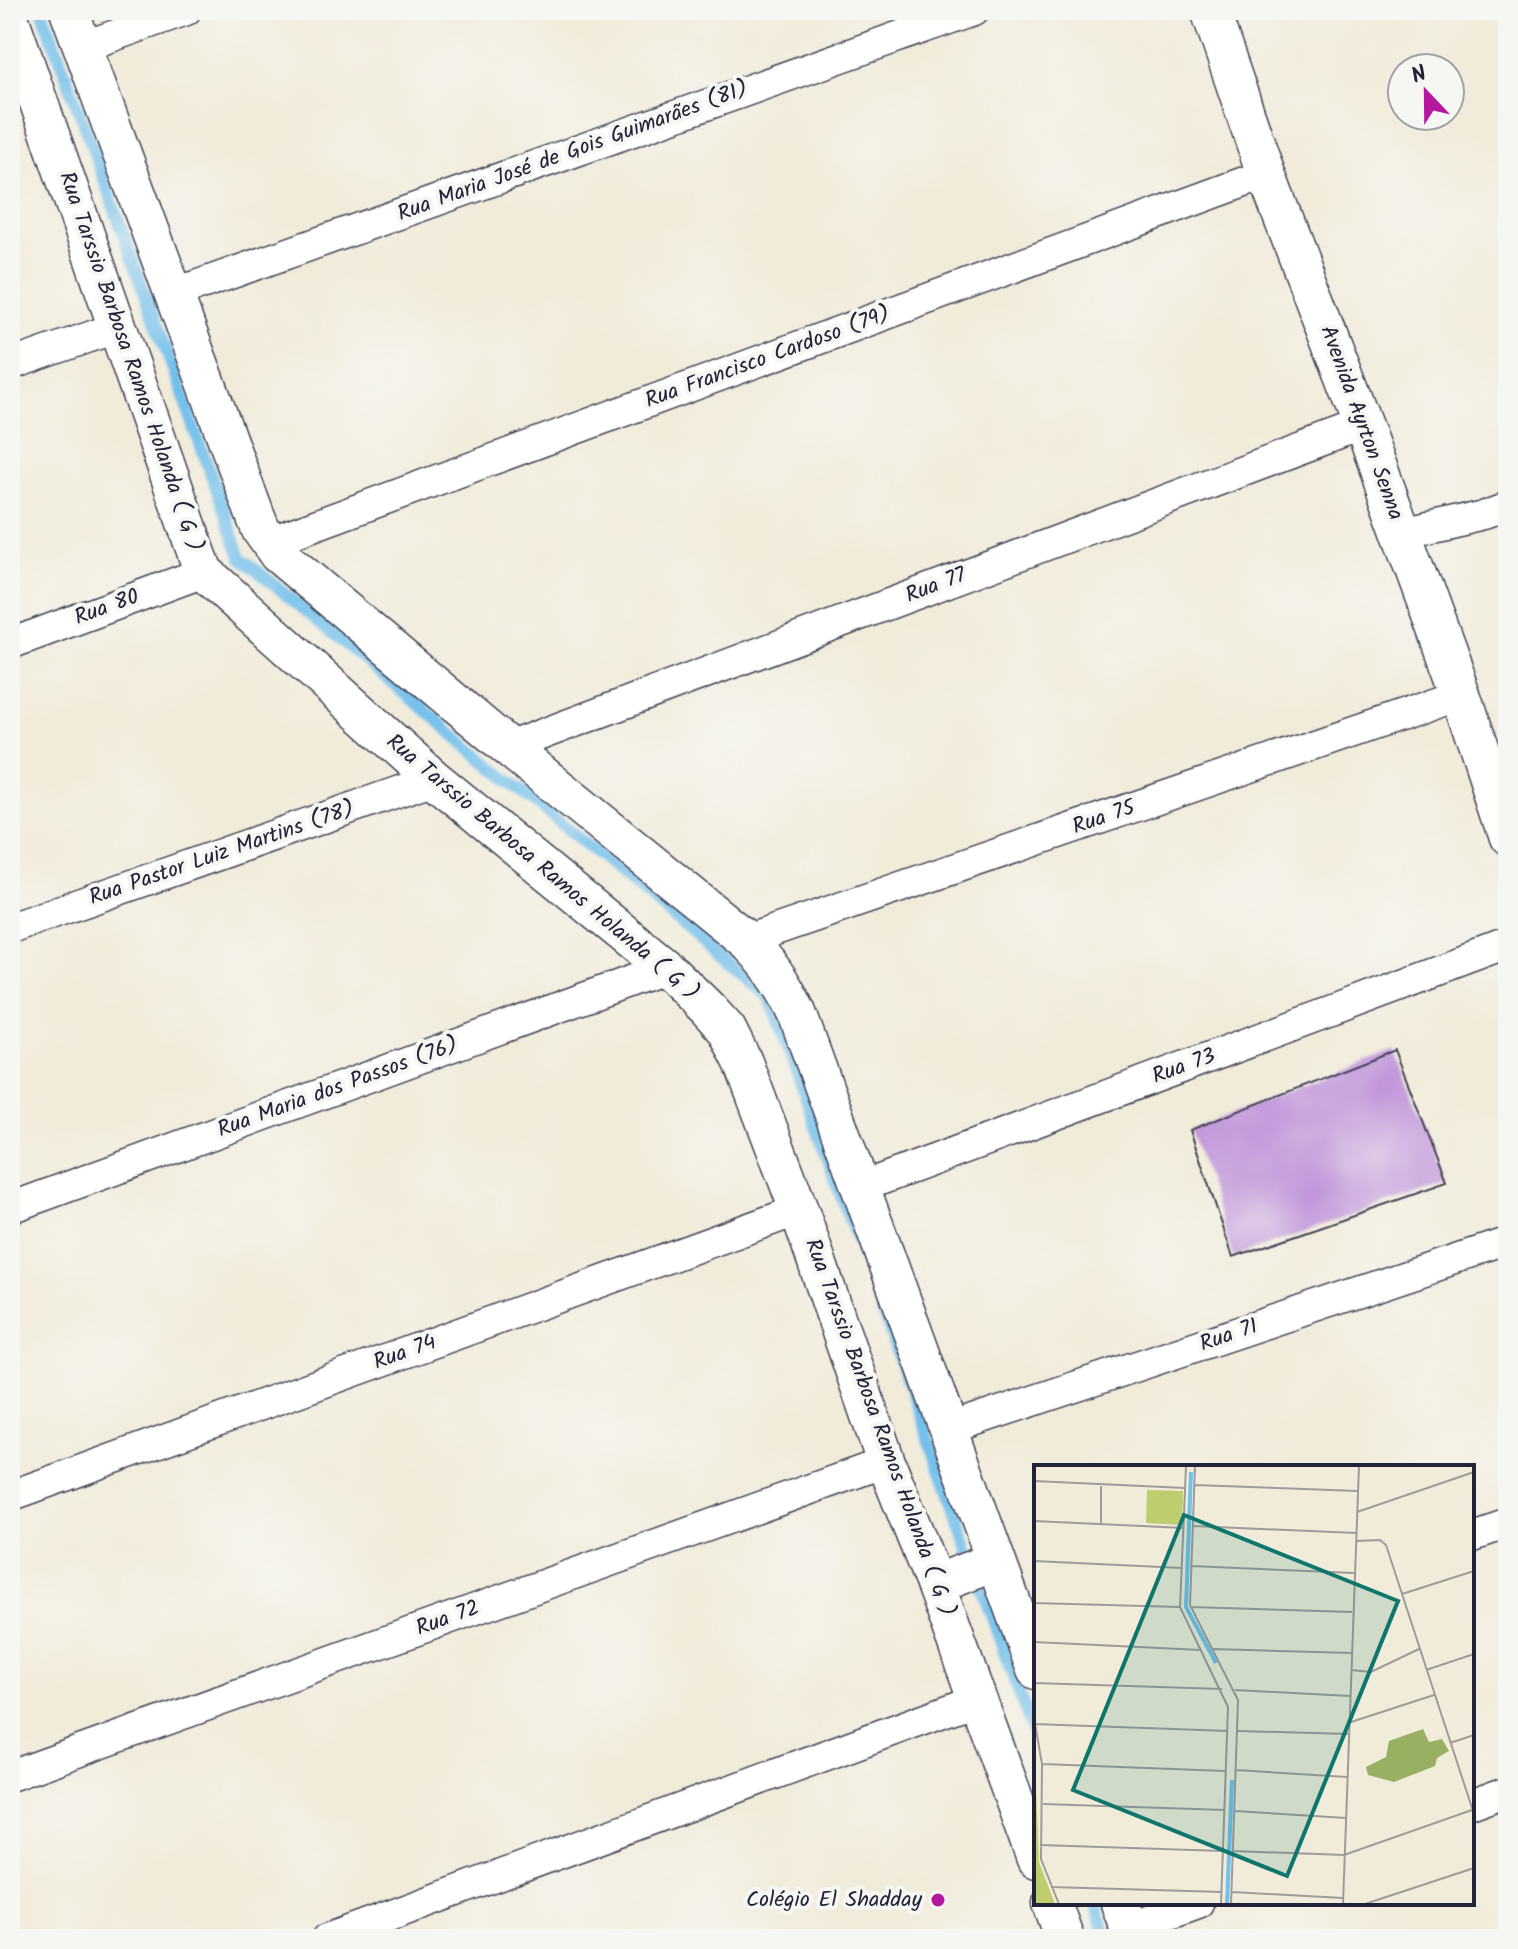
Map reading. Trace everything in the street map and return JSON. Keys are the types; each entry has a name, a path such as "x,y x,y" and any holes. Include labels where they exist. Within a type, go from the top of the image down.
{"street":[{"path":"69,10 255,515 269,542 287,563 746,940 778,975 793,1002 1034,1665"},
{"path":"82,47 186,10"},
{"name":"Rua Maria José de Gois Guimarães (81)","path":"173,294 974,10"},
{"name":"Avenida Ayrton Senna","path":"1210,10 1266,174 1363,426 1461,695 1508,838"},
{"name":"Rua Tarssio Barbosa Ramos Holanda ( G )","path":"10,20 20,82 118,327 204,572 434,779 666,968 727,1030 743,1062 799,1210 886,1462 935,1584 1034,1853"},
{"name":"Rua Francisco Cardoso (79)","path":"269,542 1266,174"},
{"path":"10,365 118,327"},
{"name":"Rua 77","path":"508,747 1363,426"},
{"path":"1402,533 1484,514 1508,505"},
{"name":"Rua 80","path":"10,644 204,572"},
{"name":"Rua 75","path":"746,940 1461,695"},
{"name":"Rua Pastor Luiz Martins (78)","path":"10,928 434,779"},
{"name":"Rua 73","path":"861,1187 1508,946"},
{"name":"Rua Maria dos Passos (76)","path":"10,1208 666,968"},
{"name":"Rua 74","path":"10,1496 799,1210"},
{"name":"Rua 71","path":"949,1429 1508,1242"},
{"name":"Rua 72","path":"10,1776 886,1462"},
{"path":"1474,1534 1508,1523"},
{"path":"935,1584 996,1561"},
{"path":"327,1939 978,1699"},
{"path":"1474,1803 1508,1791"},
{"path":"1053,1905 1065,1939"},
{"path":"1127,1923 1191,1905"}],"building":[{"path":"1395,1050 1447,1183 1233,1257 1190,1130"}],"waterway":[{"path":"42,10 241,557 770,998 1034,1735"},
{"path":"1095,1905 1107,1939"}],"place":[{"name":"Colégio El Shadday","path":"938,1900"}]}
